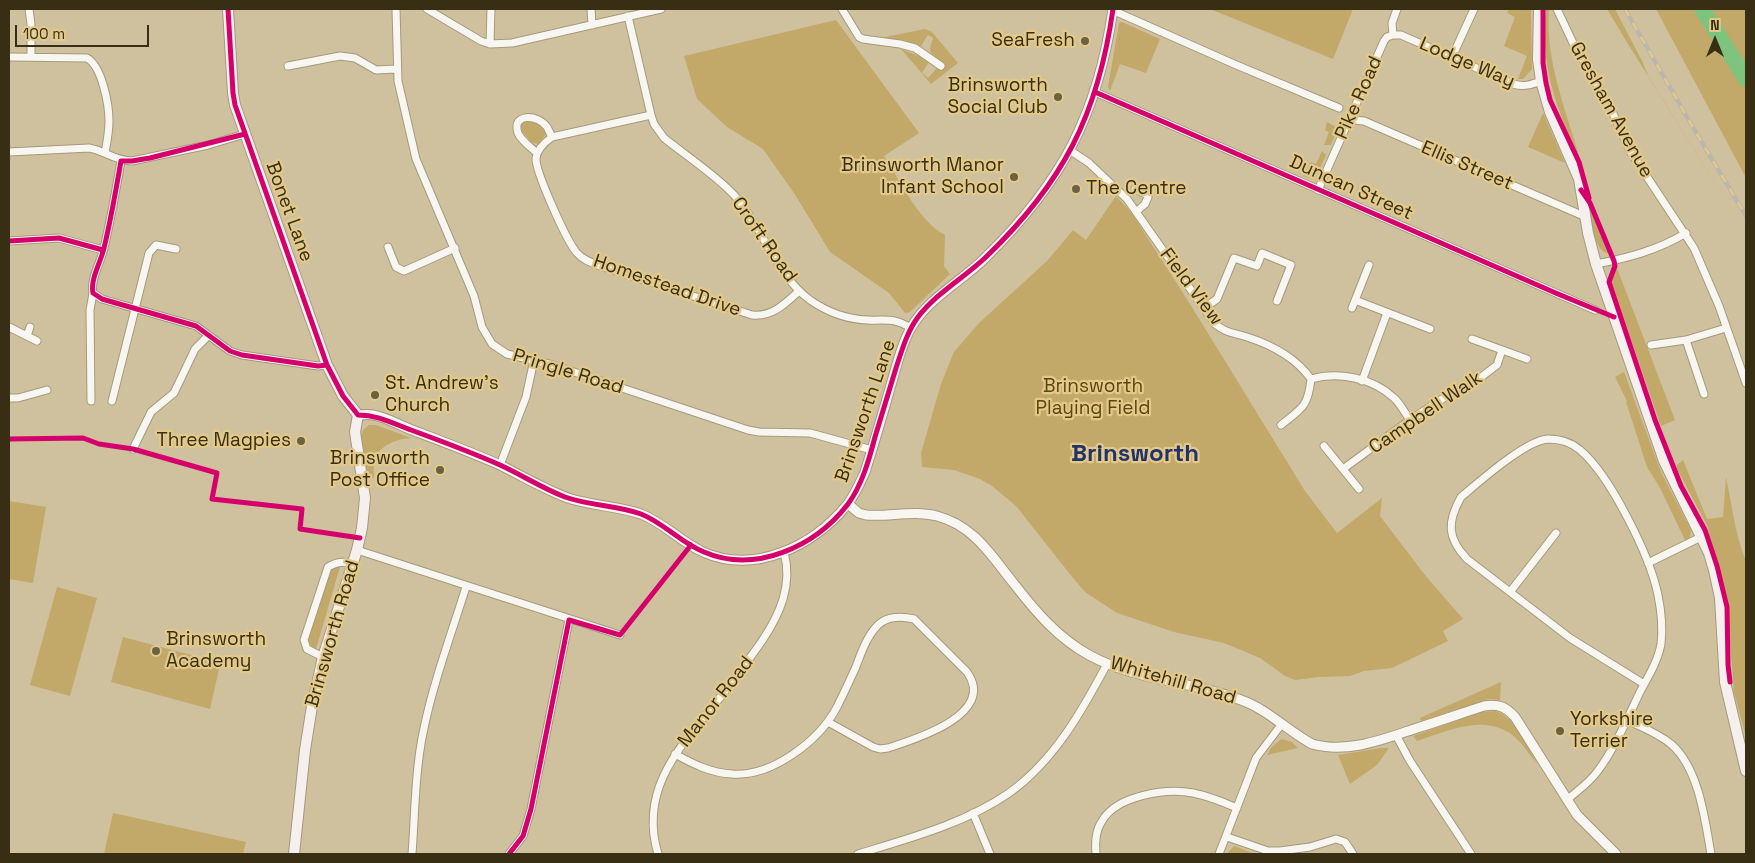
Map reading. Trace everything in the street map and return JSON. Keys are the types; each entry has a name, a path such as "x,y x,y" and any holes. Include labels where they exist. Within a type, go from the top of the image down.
{"main road":[{"name":"Bonet Lane","path":"228,9 235,105 327,365 343,396 358,415"},
{"path":"1539,9 1538,38 1541,81 1550,112 1579,179 1596,264 1664,461 1709,553 1718,583 1722,616 1723,671 1746,771"},
{"name":"Brinsworth Road","path":"294,854 308,728 323,658 353,564 362,528 364,498 355,432 358,415"}],"street":[{"path":"29,9 31,57"},
{"name":"Pringle Road","path":"396,9 396,69 416,159 474,296 482,327 492,344 507,354 534,360 748,430 810,433 872,450"},
{"path":"427,9 475,38 490,44 512,43 661,9"},
{"path":"490,44 491,9"},
{"path":"591,9 592,25"},
{"path":"842,9 858,37 863,40 900,44 915,48 941,66"},
{"name":"Pike Road","path":"1318,190 1384,41 1393,35 1392,23 1397,9"},
{"path":"1452,57 1474,9"},
{"name":"Gresham Avenue","path":"1557,9 1573,43 1610,107 1630,151 1686,233 1703,267 1745,378"},
{"path":"1113,10 1225,61 1339,108"},
{"name":"Brinsworth Lane","path":"358,415 373,415 451,445 500,465 568,498 642,515 691,545 717,556 730,559 758,559 784,552 818,534 848,504 864,472 901,353 911,328 921,314 936,299 983,260 1020,222 1047,188 1071,151 1095,92 1106,52 1113,10"},
{"name":"Croft Road","path":"628,16 654,124 664,138 734,196 790,281 799,291 820,306 840,315 867,320 892,319 911,328"},
{"name":"Lodge Way","path":"1393,35 1401,35 1520,86 1529,86 1541,81"},
{"path":"288,66 340,56 354,58 376,70 396,69"},
{"path":"9,57 87,58 93,62 105,93 109,120 105,153"},
{"name":"Duncan Street","path":"1095,92 1595,310"},
{"path":"552,137 548,128 539,120 528,117 522,118 519,123 519,135 537,153 552,137 651,115"},
{"name":"Ellis Street","path":"1348,123 1353,120 1364,121 1586,217"},
{"path":"9,152 89,148 121,161 132,161 245,134"},
{"name":"Field View","path":"1071,151 1089,163 1114,185 1136,212 1215,324 1224,332 1248,337 1284,354 1303,368 1311,379"},
{"name":"Homestead Drive","path":"537,153 538,171 565,232 577,253 589,262 752,315 768,314 777,310 799,291"},
{"path":"91,401 90,310 93,293 92,284 104,250 115,201 121,161"},
{"path":"1135,189 1146,194 1148,197 1146,204 1136,212"},
{"path":"1596,264 1647,252 1669,243 1686,233"},
{"path":"9,241 60,238 104,250"},
{"path":"112,401 134,309 152,249 156,245 176,249"},
{"path":"388,247 396,267 404,270 455,248"},
{"path":"1204,308 1217,299 1234,258 1257,266 1262,253 1291,265 1276,301"},
{"path":"1368,264 1353,304 1387,313 1430,329"},
{"path":"93,293 102,299 196,326 230,352 242,356 318,366 327,365"},
{"path":"1362,381 1387,313"},
{"path":"9,327 36,341"},
{"path":"27,336 30,327"},
{"path":"1651,345 1686,340 1726,328"},
{"path":"133,449 151,412 174,393 195,349 208,336"},
{"name":"Campbell Walk","path":"1472,339 1527,359"},
{"path":"1686,340 1704,394"},
{"name":"Campbell Walk","path":"1344,469 1410,420 1459,388 1464,390 1497,365 1502,350"},
{"path":"500,465 526,397 534,360"},
{"path":"1281,425 1302,408 1309,396 1311,379 1322,375 1337,375 1380,388 1394,398 1410,420"},
{"path":"9,398 18,398 47,390"},
{"path":"1567,800 1597,772 1627,720 1644,684 1659,652 1661,630 1658,596 1648,563 1621,508 1605,481 1579,449 1565,441 1556,439 1539,440 1507,461 1461,497 1452,519 1452,538 1459,552 1466,560 1588,651 1644,684"},
{"path":"1324,446 1359,490"},
{"name":"Whitehill Road","path":"848,504 859,513 866,515 929,514 965,528 983,543 1014,585 1049,625 1075,647 1107,664 1131,672 1225,694 1244,701 1312,744 1336,748 1362,745 1484,706 1498,705 1504,707 1514,717 1567,800 1592,832 1616,854"},
{"path":"1510,592 1556,533"},
{"path":"1648,563 1701,537"},
{"path":"357,550 620,635"},
{"name":"Manor Road","path":"658,854 653,831 654,808 660,783 675,754 726,690 771,626 781,606 788,580 784,552"},
{"path":"323,658 307,649 304,640 328,566 344,561 353,564"},
{"path":"412,854 419,756 423,734 428,710 466,586"},
{"path":"675,754 710,771 732,774 754,772 795,753 817,736 828,722 836,709 872,631 879,623 887,620 905,617 914,619 972,679 973,695 965,710 948,724 888,748 880,749 873,747 828,722"},
{"path":"509,854 523,836 531,809 569,620"},
{"path":"858,854 928,832 974,813 1010,792 1034,771 1069,730 1107,664"},
{"path":"1627,720 1662,738 1677,750 1683,758 1698,792 1711,854"},
{"path":"1220,854 1256,758 1281,725"},
{"path":"1396,735 1410,761 1471,854"},
{"path":"1096,854 1097,830 1102,820 1113,809 1132,799 1145,795 1178,791 1195,793 1237,808"},
{"path":"974,813 990,854"},
{"path":"1227,836 1268,851 1280,852 1310,847 1336,839 1346,842 1353,854"}],"green space":[{"path":"1210,9 1353,9 1333,59"},
{"path":"1509,9 1531,9 1532,69 1523,79 1518,79 1527,56 1504,46 1515,17 1507,13"},
{"path":"1546,9 1549,9 1550,47 1553,66 1580,159 1557,105 1552,86 1545,48"},
{"path":"1606,9 1627,42 1607,9 1615,9 1643,63 1648,77"},
{"path":"1656,9 1746,9 1746,178 1745,176"},
{"path":"836,20 919,133 884,156 918,211 945,235 944,266 950,274 910,312 905,313 889,293 830,252 794,193 763,149 727,127 697,99 684,56"},
{"path":"1122,22 1160,39 1146,73 1120,64 1110,91 1108,87 1119,23"},
{"path":"925,29 932,32 958,63 931,84 901,49 927,59 929,62 922,73 928,78 937,68 942,70 945,64 931,53 930,48 933,38 928,35 921,46 917,46 880,38"},
{"path":"1648,77 1649,78 1746,232"},
{"path":"1543,113 1565,163 1528,147"},
{"path":"527,120 532,120 546,130 546,134 538,144 531,142 522,131 521,125"},
{"path":"1327,122 1338,128 1331,145 1324,145 1329,132 1325,130"},
{"path":"1322,151 1326,155 1316,177 1303,176 1310,162 1316,164"},
{"name":"Brinsworth Playing Field","path":"1116,196 1131,212 1305,491 1337,533 1382,498 1380,516 1425,575 1463,619 1443,631 1448,641 1392,668 1364,671 1350,676 1295,680 1285,676 1260,658 1224,643 1174,632 1117,613 1085,592 1016,506 992,486 980,479 954,470 922,467 921,453 941,384 954,352 979,323 1047,261 1073,230 1086,240"},
{"path":"1589,206 1610,254 1604,252 1597,242 1592,227"},
{"path":"1617,268 1675,420 1661,426 1611,282"},
{"path":"1624,372 1661,472 1691,530 1690,538 1685,540 1660,488 1647,467 1627,401 1615,377"},
{"path":"369,425 376,425 411,438 394,441 380,450 374,460 374,477 370,480 367,478 361,439 363,430"},
{"path":"1683,460 1707,519 1723,517 1726,477 1736,530 1746,561 1746,737 1734,692 1727,604 1710,542 1708,527 1677,469 1677,465"},
{"path":"9,501 46,507 33,583 9,579"},
{"path":"334,567 340,567 316,649 311,646 308,639 329,572"},
{"path":"57,587 97,598 70,696 30,685"},
{"path":"123,637 210,660 221,660 210,709 111,682"},
{"path":"1501,682 1500,700 1489,699 1421,721 1420,718"},
{"path":"1495,711 1502,714 1514,725 1537,764 1516,738 1497,727 1474,725 1462,727 1417,741 1413,736 1480,712"},
{"path":"1281,739 1292,742 1298,748 1267,755 1271,748"},
{"path":"1389,748 1377,765 1350,784 1338,755"},
{"path":"113,813 246,842 243,854 104,854"},
{"path":"1234,846 1255,854 1227,854"}],"waterway":[{"path":"1702,9 1746,79"}],"railway":[{"path":"1625,9 1746,216"}],"cycle path":[{"path":"228,9 235,105 327,365 343,396 358,415 372,416 385,420 467,451 565,497 641,514 704,552 723,558 743,560 763,558 801,544 819,533 848,504 865,472 900,355 914,323 933,300 978,265 1013,229 1036,202 1056,174 1073,145 1087,115 1098,82 1113,9"},
{"path":"1543,9 1543,63 1550,100 1579,162 1589,198"},
{"path":"1095,92 1614,317"},
{"path":"245,134 150,158 121,161 107,237 93,282 93,293 102,299 196,326 230,351 242,355 318,366 327,365"},
{"path":"1581,190 1590,203 1614,261 1615,266 1609,282 1655,420 1681,486 1705,530 1717,566 1727,607 1730,682"},
{"path":"9,241 59,238 103,250"},
{"path":"9,439 83,438 99,444 133,449 217,473 212,499 302,509 300,529 360,538"},
{"path":"509,854 523,836 531,809 569,620 620,635 691,545"}],"place":[{"name":"SeaFresh","path":"1085,41"},
{"name":"Brinsworth Social Club","path":"1058,97"},
{"name":"Brinsworth Manor Infant School","path":"1014,177"},
{"name":"The Centre","path":"1076,189"},
{"name":"St. Andrew's Church","path":"375,395"},
{"name":"Three Magpies","path":"301,441"},
{"name":"Brinsworth Post Office","path":"440,470"},
{"name":"Brinsworth Academy","path":"156,651"},
{"name":"Yorkshire Terrier","path":"1560,731"}],"district":[{"name":"Brinsworth","path":"1135,454"}]}
